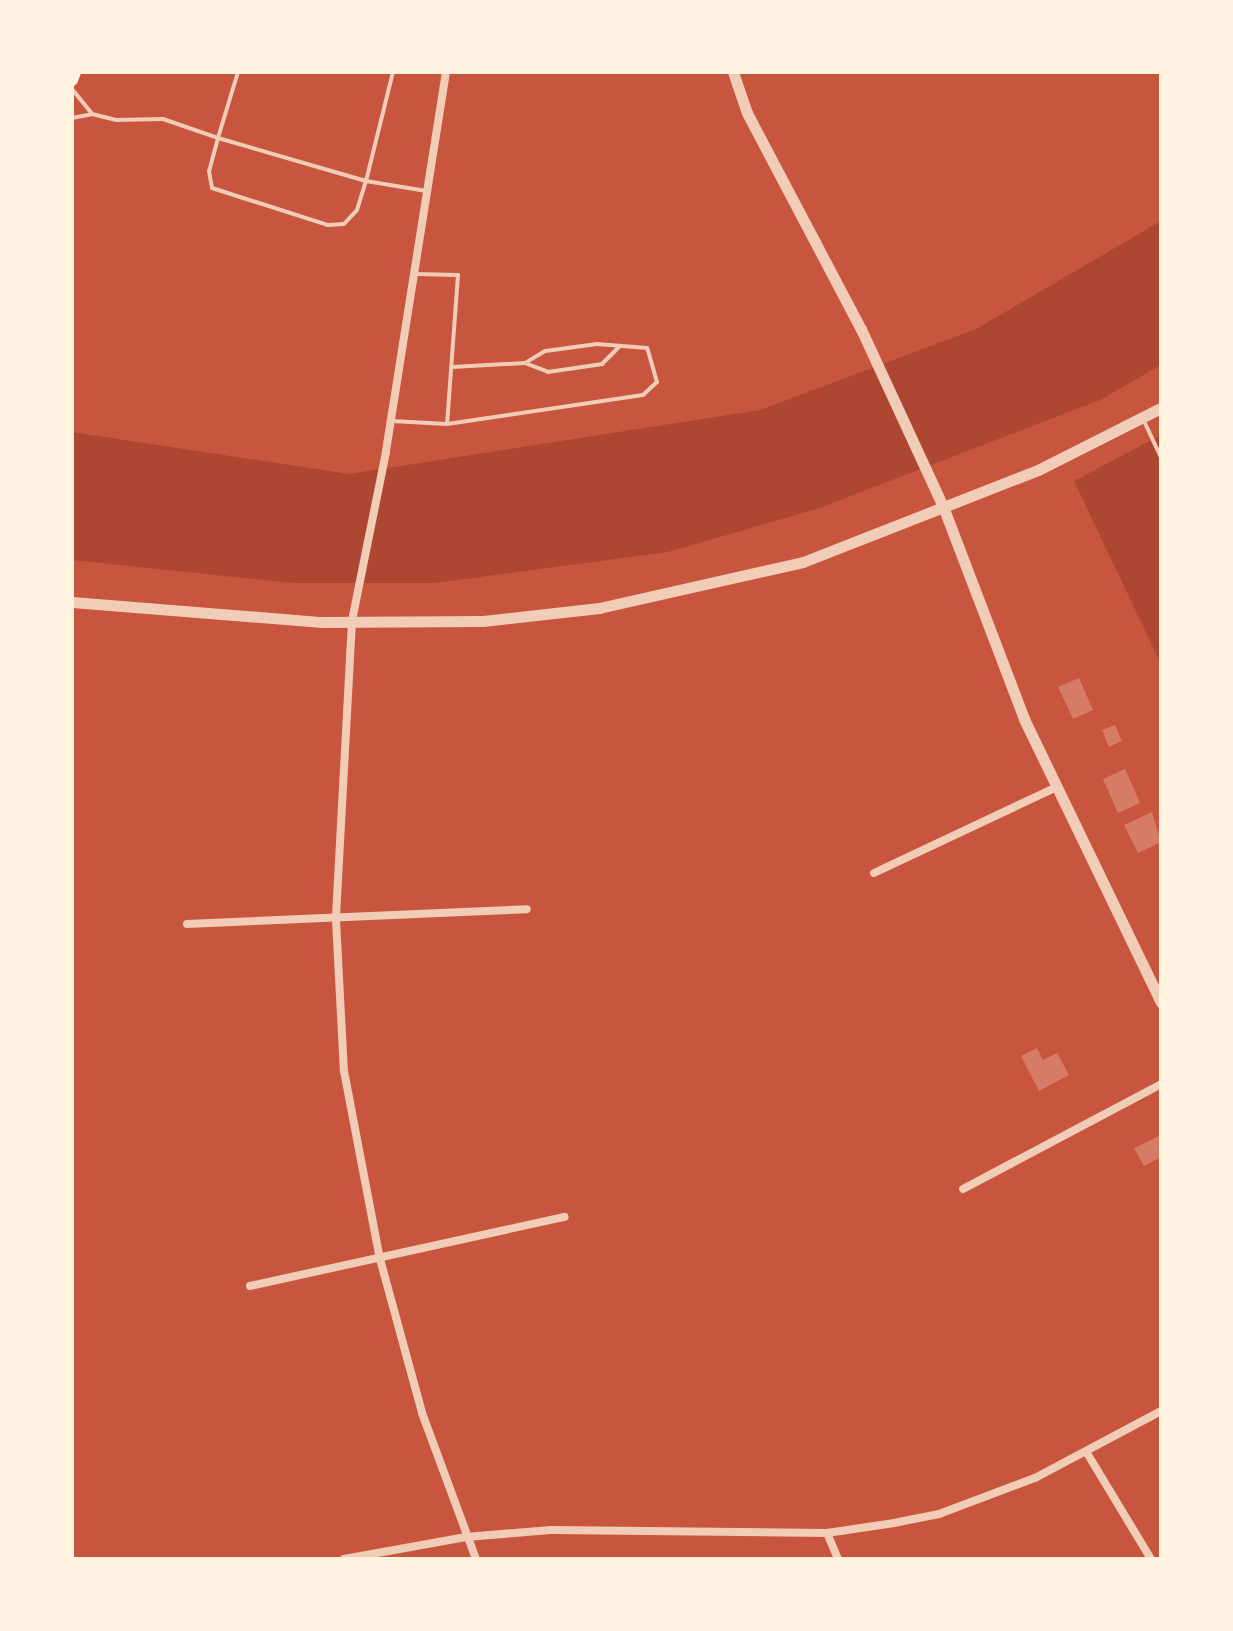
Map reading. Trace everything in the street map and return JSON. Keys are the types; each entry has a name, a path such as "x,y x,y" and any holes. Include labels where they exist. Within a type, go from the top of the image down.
{"main road":[{"path":"72,80 75,72"}],"street":[{"path":"446,72 390,421 352,621 341,751 336,920 344,1071 380,1259 422,1413 476,1559"},
{"path":"733,72 747,113 861,329 944,509 994,645 1055,788 1161,1003"},
{"path":"72,602 176,614 352,621 483,621 615,605 803,562 944,509 1161,408"},
{"path":"874,873 1055,788"},
{"path":"187,924 336,920 527,909"},
{"path":"963,1189 1161,1084"},
{"path":"250,1286 565,1217"},
{"path":"344,1559 466,1537 551,1530 827,1533 939,1514 1087,1453 1161,1411"},
{"path":"1087,1453 1151,1559"},
{"path":"827,1533 838,1559"}],"lane":[{"path":"238,72 209,171 212,188 328,225 344,224 357,210 393,72"},
{"path":"72,89 92,114"},
{"path":"72,118 92,114 116,120 163,119 366,181 426,191"},
{"path":"412,274 458,275 447,424"},
{"path":"452,367 525,363 548,372 602,364 619,347"},
{"path":"390,421 447,424 643,395 657,382 647,348 545,351 525,363"},
{"path":"1143,419 1161,457"}],"shaded area":[{"path":"1161,221 1161,365 1100,400 817,509 668,552 434,583 292,583 72,560 72,432 349,474 760,410 976,329"},
{"path":"1161,435 1161,664 1074,481"}],"building":[{"path":"1079,678 1093,710 1073,719 1058,687"},
{"path":"1115,725 1122,741 1109,747 1102,730"},
{"path":"1125,769 1140,803 1118,813 1103,779"},
{"path":"1152,812 1161,842 1138,853 1124,825"},
{"path":"1037,1048 1043,1060 1057,1053 1069,1075 1039,1091 1021,1056"},
{"path":"1161,1135 1161,1157 1144,1166 1134,1148"}]}
